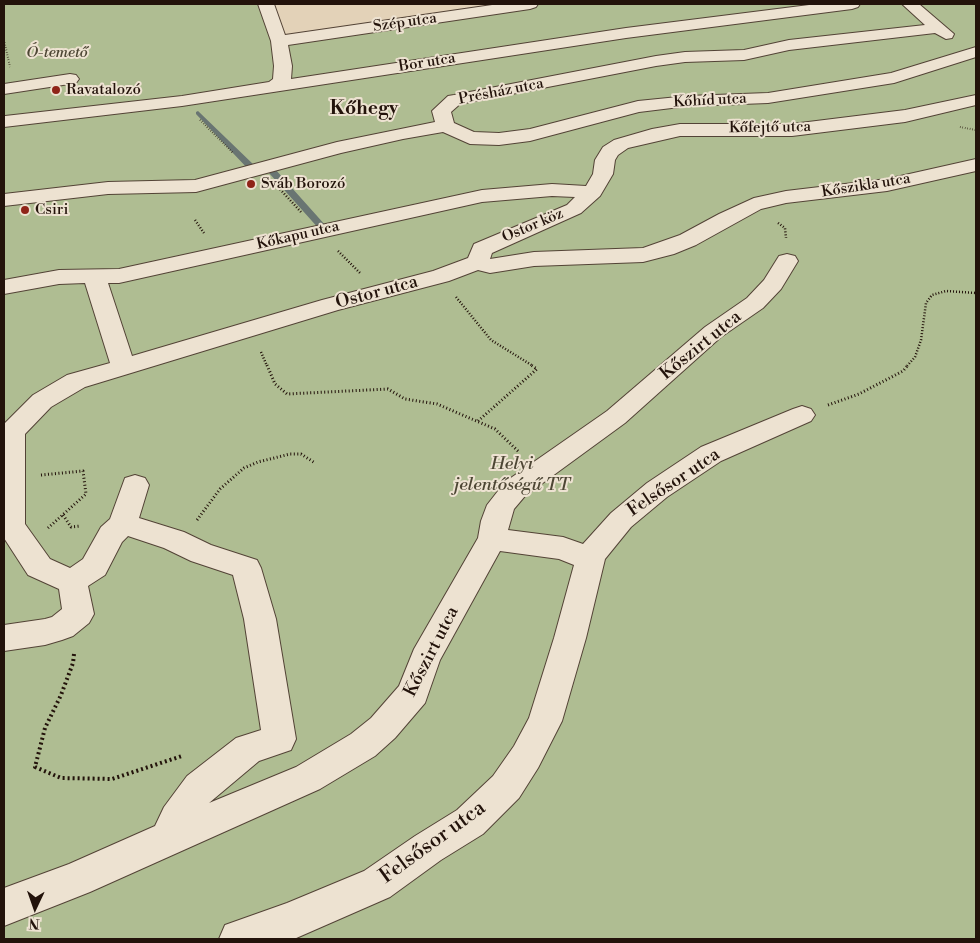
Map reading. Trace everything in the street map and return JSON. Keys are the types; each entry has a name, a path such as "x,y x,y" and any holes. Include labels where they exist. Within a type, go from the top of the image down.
{"street":[{"name":"Szép utca","path":"279,41 530,4"},
{"name":"Bor utca","path":"4,123 182,101 616,34 852,4"},
{"path":"910,4 938,28 974,53"},
{"path":"272,5 283,66 282,80 274,87"},
{"name":"Présház utca","path":"4,200 108,188 196,186 403,133 446,126 441,111 454,100 656,61 685,57 744,55 789,46 938,28"},
{"name":"Kőhíd utca","path":"446,126 470,138 499,139 530,135 638,107 688,101 768,98 914,85 974,53"},
{"path":"4,89 70,79"},
{"path":"914,85 945,107"},
{"name":"Kőfejtő utca","path":"594,192 603,174 605,160 610,151 621,144 652,135 680,130 792,130 906,116 976,100"},
{"name":"Kőszikla utca","path":"754,204 786,197 887,185 976,165"},
{"name":"Kőkapu utca","path":"4,287 59,278 119,276 482,196 552,190 594,192"},
{"name":"Ostor köz","path":"478,262 482,249 574,209 594,192"},
{"name":"Ostor utca","path":"72,582 39,567 11,526 8,436 42,401 76,381 251,328 441,276 478,262 490,266 506,265 534,260 643,255 666,249 688,240 754,204"},
{"name":"Kőszirt utca","path":"4,907 77,879 308,778 362,745 382,728 413,693 424,658 492,539 495,521 501,505 515,489 616,417 713,332 755,303 773,284 788,261"},
{"path":"94,276 123,366"},
{"name":"Felsősor utca","path":"239,939 289,922 377,884 428,848 470,822 506,787 526,758 544,721 570,638 590,559 621,520 672,480 711,454 802,415"},
{"path":"4,638 45,632 62,627 78,614 72,582 94,567 111,535 123,524 135,484"},
{"path":"123,524 174,540 201,553 246,568 260,619 276,713 279,739 248,749 200,787 177,819 168,838"},
{"path":"492,539 563,548 590,559"}],"path":[{"path":"182,101 256,170 380,293"},
{"path":"754,204 785,228 788,261"},
{"path":"441,276 477,325 491,340 537,369 478,421"},
{"path":"802,415 859,394 902,371 915,358 922,340 926,304 932,295 946,291 976,293"},
{"path":"251,328 275,384 287,394 388,389 405,399 437,404 495,429 542,471"},
{"path":"191,524 214,498 220,488 244,468 258,462 290,454 301,454 315,463"},
{"path":"25,547 86,494 83,471 42,475"},
{"path":"73,662 45,728 35,767 61,778 112,779 191,753"}],"green space":[{"name":"Helyi jelentőségű TT","path":"4,4 266,4 279,40 530,4 976,4 976,939 4,939"}],"waterway":[{"path":"198,113 252,168"},
{"path":"272,171 323,228"}],"place":[{"name":"Ravatalozó","path":"56,90"},
{"name":"Sváb Borozó","path":"251,184"},
{"name":"Csiri","path":"25,210"}],"district":[{"name":"Kőhegy","path":"364,109"}],"park label":[{"name":"Ó-temető","path":"57,53"}]}
